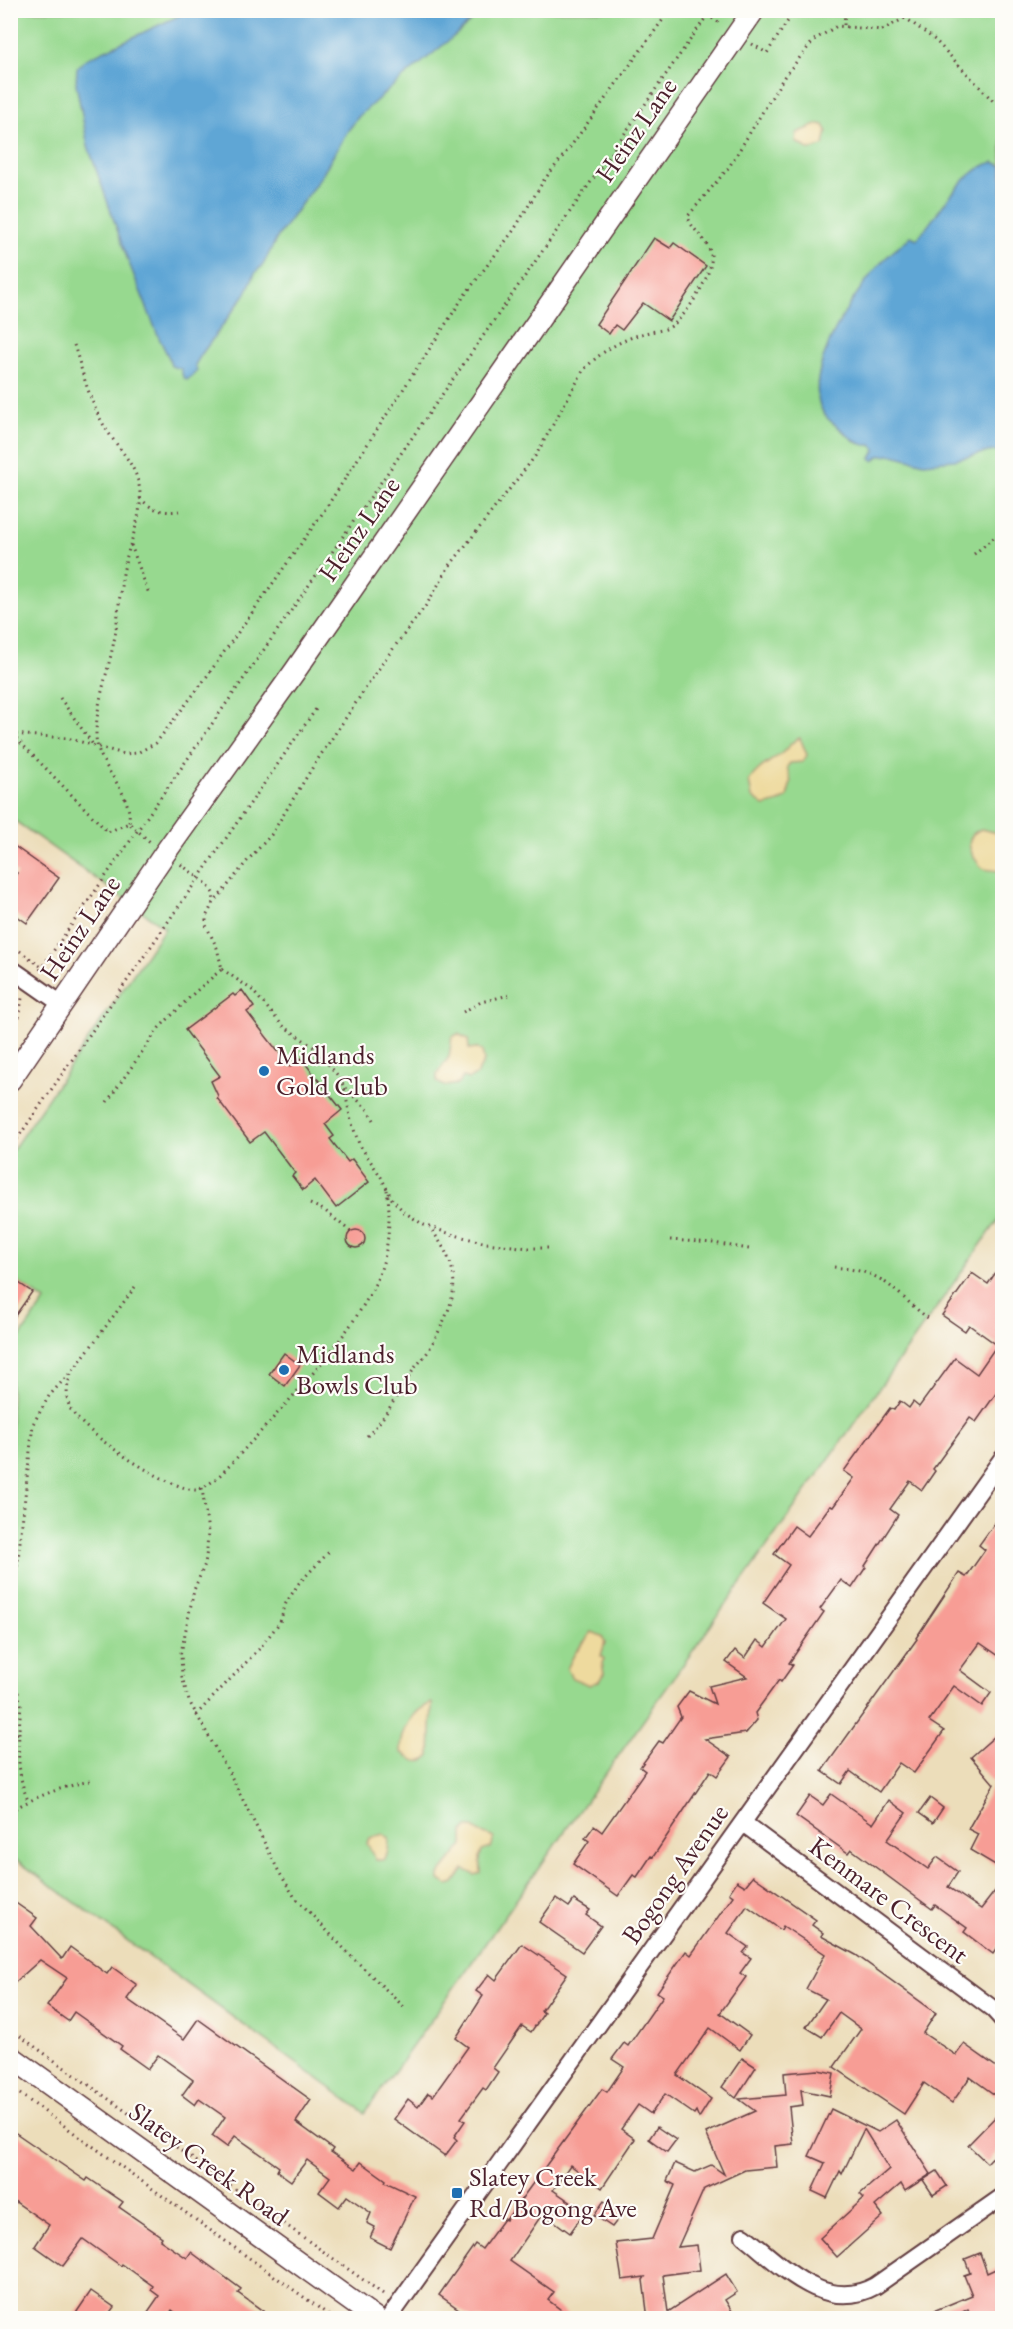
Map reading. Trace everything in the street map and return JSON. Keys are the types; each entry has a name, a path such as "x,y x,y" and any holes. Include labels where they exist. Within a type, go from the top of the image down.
{"street":[{"name":"Heinz Lane","path":"10,1080 165,853 295,671 754,10"},
{"path":"10,968 63,1005"},
{"name":"Bogong Avenue","path":"394,2312 1002,1458"},
{"name":"Kenmare Crescent","path":"743,1823 999,2009"},
{"name":"Slatey Creek Road","path":"10,2056 375,2319"},
{"path":"744,2236 812,2287 834,2295 854,2294 875,2286 1002,2197"}],"path":[{"path":"11,733 66,738 124,754 137,753 156,743 339,489 464,296 514,230 544,180 670,10"},
{"path":"10,944 42,967 711,10"},
{"path":"844,25 845,10"},
{"path":"895,10 935,40 995,104"},
{"path":"551,1248 529,1248 486,1242 429,1227 404,1212 387,1190 356,1137 344,1087 339,1077 315,1048 282,1025 252,990 222,969 217,948 206,925 206,917 213,904 248,860 272,835 314,765 386,658 427,604 448,568 536,455 582,371 589,363 613,347 644,333 668,328 683,315 705,282 712,263 707,243 693,227 688,216 729,167 784,77 806,48 829,29 844,25 882,30 905,18"},
{"path":"74,345 102,423 131,463 140,498 139,512 122,580 114,641 101,700 96,747"},
{"path":"140,498 152,508 166,512 179,511"},
{"path":"975,554 1002,531"},
{"path":"131,543 149,594"},
{"path":"60,698 96,747 124,798 129,810 129,823"},
{"path":"10,1149 316,709"},
{"path":"11,733 108,832 129,823"},
{"path":"129,823 207,884 213,893 213,904"},
{"path":"107,1102 159,1028 222,969"},
{"path":"463,1012 481,1002 509,995"},
{"path":"344,1087 367,1109 374,1120"},
{"path":"73,1370 68,1386 68,1400 72,1412 86,1427 130,1460 162,1478 188,1490 202,1488 239,1455 302,1385 335,1345 369,1294 381,1271 386,1251 387,1190"},
{"path":"310,1204 324,1210 348,1227 351,1232"},
{"path":"367,1436 380,1422 428,1351 452,1301 455,1278 452,1266 442,1245 429,1227"},
{"path":"670,1240 713,1243 749,1249"},
{"path":"834,1267 876,1277 888,1284 928,1318"},
{"path":"10,1632 33,1424 49,1396 73,1370 135,1287"},
{"path":"202,1488 208,1532 207,1549 205,1564 194,1590 186,1620 180,1664 185,1690 252,1822 294,1896 405,2008"},
{"path":"196,1715 263,1644 280,1622 286,1603 299,1583 329,1552"},
{"path":"10,1663 21,1704 19,1730 21,1776 28,1800"},
{"path":"10,1745 19,1730"},
{"path":"10,1811 28,1800 67,1786 90,1781"},
{"path":"10,2029 394,2312"},
{"path":"10,2087 333,2319"}],"green space":[{"path":"11,11 1002,11 1002,1215 365,2113 11,1856 11,1350 45,1301 11,1277 11,1152 165,928 11,818"}],"sand":[{"path":"819,124 824,125 827,131 824,145 810,150 796,142 797,133"},
{"path":"800,738 807,755 803,762 790,763 787,767 791,782 787,797 764,806 752,797 749,781 760,769"},
{"path":"981,829 997,833 1002,841 1002,867 999,871 983,869 972,853 971,837"},
{"path":"458,1034 468,1039 469,1049 476,1048 482,1051 484,1061 476,1075 469,1079 463,1077 459,1084 445,1086 437,1082 437,1074 449,1057 452,1037"},
{"path":"592,1632 602,1636 605,1642 601,1656 604,1659 602,1663 604,1673 599,1681 589,1685 572,1678 567,1669 575,1653"},
{"path":"432,1703 430,1756 423,1761 415,1761 401,1751 403,1736 413,1716"},
{"path":"467,1827 473,1827 494,1838 491,1848 482,1851 480,1856 481,1873 475,1875 464,1869 454,1883 448,1885 439,1880 439,1875 463,1845 463,1832"},
{"path":"383,1834 389,1838 388,1851 385,1860 376,1860 367,1843 370,1838"}],"water":[{"path":"189,11 482,11 359,116 322,175 277,238 263,265 255,273 246,293 201,355 195,365 197,371 187,380 183,377 181,369 171,366 127,258 88,146 76,84 77,68 86,59"},
{"path":"994,162 1002,166 1002,450 954,460 924,463 893,455 879,456 874,461 871,458 876,449 872,445 860,444 852,439 821,409 818,389 821,366 829,342 855,297 884,260 911,236 917,239 951,195 971,174 982,166"}],"building":[{"path":"654,238 670,248 674,243 706,266 669,321 643,303 622,330 615,325 609,334 596,324"},
{"path":"10,843 59,878 27,923 10,911 10,883 17,873 10,869"},
{"name":"Midlands Gold Club","path":"242,990 254,1007 247,1012 290,1067 301,1058 342,1110 325,1124 334,1136 330,1139 348,1162 352,1159 369,1182 336,1208 315,1180 303,1190 292,1176 295,1173 264,1132 250,1142 217,1098 211,1081 220,1076 185,1030 233,994 235,996"},
{"path":"356,1230 362,1233 365,1239 362,1245 356,1248 350,1245 347,1239 350,1233"},
{"path":"1002,1263 1002,1385 976,1422 970,1418 933,1469 935,1471 922,1490 910,1481 890,1509 898,1515 866,1567 852,1588 841,1580 820,1609 824,1612 789,1663 793,1665 755,1713 757,1720 746,1733 705,1739 731,1757 717,1776 710,1771 653,1857 651,1856 637,1877 633,1875 618,1896 573,1864 589,1841 585,1838 594,1826 602,1832 645,1771 640,1767 659,1741 663,1743 681,1717 677,1707 689,1691 715,1704 709,1686 747,1677 726,1662 735,1650 745,1658 757,1640 766,1647 786,1619 763,1603 789,1565 774,1554 794,1526 808,1536 830,1506 833,1507 854,1478 844,1471 890,1408 894,1410 900,1401 909,1408 913,1402 919,1407 955,1358 977,1374 997,1345 969,1325 965,1331 942,1315 972,1273 988,1284"},
{"path":"10,1277 32,1292 10,1323"},
{"name":"Midlands Bowls Club","path":"284,1353 300,1365 285,1386 269,1374"},
{"path":"1002,1513 1002,1658 980,1643 960,1670 991,1693 982,1706 954,1686 929,1721 944,1731 914,1773 899,1763 879,1792 850,1771 841,1784 822,1771 917,1639 959,1573 966,1577 985,1550 979,1545"},
{"path":"1002,1730 1002,1869 970,1850 978,1834 968,1829 994,1784 971,1757"},
{"path":"831,1794 873,1824 889,1800 906,1813 887,1840 928,1869 937,1857 958,1872 948,1887 981,1909 1002,1882 1002,1941 993,1954 964,1932 967,1928 935,1905 932,1909 851,1849 848,1853 796,1816 810,1796 823,1805"},
{"path":"930,1798 943,1808 933,1823 919,1813"},
{"path":"753,1876 816,1920 812,1925 823,1933 821,1936 856,1955 936,2013 923,2033 956,2055 964,2044 1002,2071 1002,2100 970,2077 952,2103 924,2083 904,2114 834,2067 861,2029 839,2013 822,2037 806,2027 826,1999 806,1989 825,1954 783,1926 781,1930 747,1906 728,1933 748,1947 743,1953 751,1958 740,1973 746,1977 720,2013 750,2035 740,2050 710,2028 677,2075 711,2099 699,2118 696,2111 694,2114 665,2094 651,2114 638,2105 621,2129 635,2139 602,2188 570,2165 553,2190 585,2212 570,2233 543,2213 510,2261 554,2292 548,2300 573,2319 473,2319 439,2295 475,2244 482,2249 504,2219 506,2220 602,2089 607,2092 624,2067 612,2059 624,2043 628,2046 663,1996 657,1992 686,1951 691,1955 733,1896 729,1893 737,1881 745,1886"},
{"path":"556,1898 569,1907 574,1900 590,1910 586,1915 601,1926 582,1952 539,1922"},
{"path":"10,1899 37,1918 31,1926 62,1959 70,1947 107,1974 112,1967 137,1985 127,1999 184,2039 198,2019 311,2100 296,2122 333,2149 331,2152 356,2169 361,2162 386,2180 385,2182 415,2196 390,2248 370,2238 375,2227 367,2223 371,2213 347,2196 339,2207 319,2192 330,2177 307,2160 291,2181 277,2171 279,2167 235,2136 227,2147 212,2136 225,2117 199,2099 195,2105 182,2095 193,2080 158,2055 148,2069 120,2049 122,2046 74,2012 68,2021 47,2006 67,1978 40,1960 10,1987"},
{"path":"522,1944 567,1974 541,2011 544,2013 531,2032 522,2026 493,2068 498,2072 486,2090 483,2088 461,2118 465,2121 454,2137 457,2140 445,2156 394,2119 408,2099 418,2107 428,2093 433,2096 468,2047 456,2038 483,1996 476,1991 489,1974 496,1980"},
{"path":"742,2058 756,2067 736,2098 722,2087"},
{"path":"818,2070 834,2073 830,2096 801,2090 803,2105 789,2107 793,2144 775,2146 777,2167 745,2170 704,2189 678,2247 697,2245 700,2270 663,2275 668,2312 726,2274 737,2292 725,2300 737,2319 648,2319 643,2280 645,2277 622,2280 616,2243 652,2239 675,2185 667,2181 675,2163 695,2172 711,2165 724,2174 706,2133 755,2111 739,2099 786,2095 784,2073"},
{"path":"831,2109 878,2132 896,2120 931,2174 905,2191 901,2184 875,2206 883,2216 837,2257 820,2238 864,2198 860,2194 889,2169 864,2129 842,2174 840,2171 827,2198 812,2191 825,2163 809,2156"},
{"path":"1002,2110 1002,2147 987,2163 968,2145"},
{"path":"657,2127 676,2140 667,2152 649,2139"},
{"path":"10,2129 86,2181 88,2178 123,2202 119,2207 162,2237 160,2240 187,2258 191,2252 241,2289 238,2293 274,2319 184,2319 172,2310 166,2319 143,2319 159,2296 151,2290 153,2286 122,2264 121,2266 83,2239 63,2266 35,2246 49,2225 10,2198"},
{"path":"937,2171 947,2186 933,2195 923,2180"},
{"path":"604,2201 622,2214 612,2227 594,2215"},
{"path":"980,2253 987,2273 1002,2266 1002,2319 972,2319 968,2309 950,2319 914,2319 972,2295 964,2275 970,2273 965,2259"},
{"path":"91,2291 114,2307 105,2319 72,2319"}],"place":[{"name":"Midlands Gold Club","path":"264,1071"},
{"name":"Midlands Bowls Club","path":"284,1370"},
{"name":"Slatey Creek Rd/Bogong Ave","path":"457,2193"}]}
